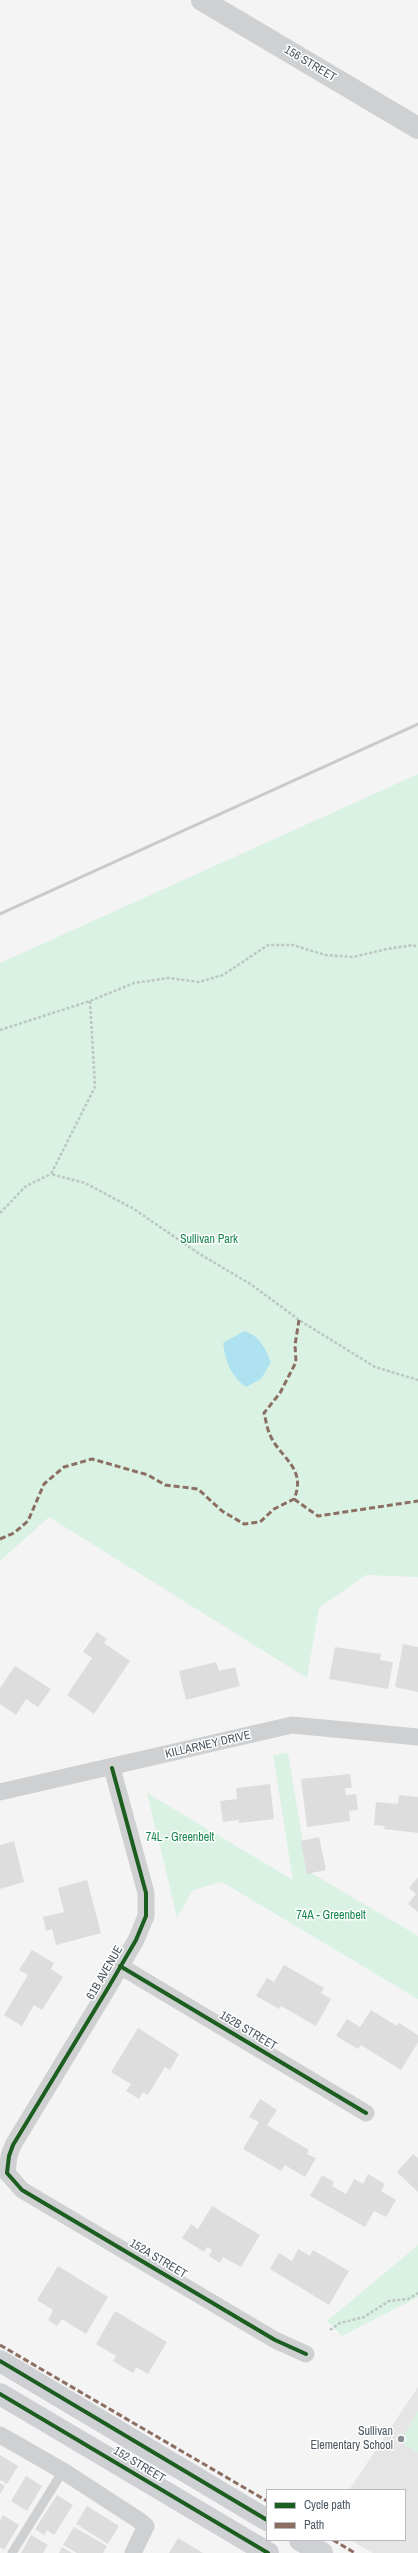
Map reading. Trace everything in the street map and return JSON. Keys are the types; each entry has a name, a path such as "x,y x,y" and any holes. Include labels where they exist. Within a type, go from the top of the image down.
{"main road":[{"name":"152 STREET","path":"0,2361 266,2519"},
{"name":"152 STREET","path":"0,2394 268,2553"},
{"path":"302,2541 322,2553"}],"street":[{"name":"156 STREET","path":"202,0 418,128"},
{"name":"KILLARNEY DRIVE","path":"0,1792 112,1768 292,1725 418,1737"},
{"name":"61B AVENUE","path":"7,2173 9,2156 13,2145 120,1966 142,1926 147,1904 146,1893 112,1768"},
{"name":"152B STREET","path":"120,1966 366,2113"},
{"name":"152A STREET","path":"7,2173 22,2190 275,2340 306,2354"},
{"path":"0,2435 63,2471 131,2514 146,2526 133,2553"}],"lane":[{"path":"12,2553 63,2471"}],"path":[{"path":"0,1030 90,1001 134,983 169,978 199,982 223,975 268,945 293,945 325,955 353,957 413,945 418,947"},
{"path":"0,1213 26,1186 51,1174 95,1087 90,1001"},
{"path":"51,1174 85,1183 134,1209 198,1253 252,1285 299,1320 375,1366 418,1380"},
{"path":"330,2330 340,2323 364,2317 389,2301 408,2299 418,2293"}],"shaded area":[{"name":"Sullivan Elementary School","path":"418,2387 418,2553 373,2553 352,2541 406,2541 406,2489 350,2489"}],"green space":[{"name":"Sullivan Park","path":"418,774 418,1577 366,1575 319,1608 307,1678 49,1517 0,1561 0,963"},
{"name":"74A - Greenbelt","path":"288,1753 308,1871 418,1936 418,1999 222,1882 193,1890 177,1917 147,1793 293,1880 273,1755"},
{"path":"418,2245 418,2297 342,2336 327,2321"},
{"path":"418,2411 418,2453 400,2442"}],"water":[{"path":"244,1331 250,1333 258,1339 264,1347 271,1362 261,1379 246,1387 232,1373 223,1343"}],"building":[{"path":"97,1632 107,1639 104,1643 130,1661 94,1714 67,1695 92,1658 83,1652"},
{"path":"403,1644 418,1647 418,1692 395,1687"},
{"path":"335,1647 381,1654 380,1660 393,1662 388,1689 329,1679"},
{"path":"216,1662 219,1671 235,1667 240,1686 186,1700 179,1671"},
{"path":"15,1666 51,1689 38,1707 26,1699 16,1715 0,1704 0,1688"},
{"path":"350,1774 352,1788 345,1788 346,1795 356,1794 358,1810 349,1811 350,1821 307,1827 301,1779"},
{"path":"270,1784 274,1819 239,1823 239,1820 223,1822 220,1801 237,1799 236,1788"},
{"path":"399,1795 418,1797 418,1833 384,1829 385,1826 374,1825 376,1802 398,1804"},
{"path":"319,1837 326,1870 307,1874 301,1841"},
{"path":"14,1841 24,1882 0,1889 0,1845"},
{"path":"418,1877 418,1912 408,1904 416,1894 409,1888"},
{"path":"87,1880 101,1933 56,1945 52,1929 46,1931 43,1917 64,1912 58,1888"},
{"path":"32,1950 54,1963 51,1969 63,1977 42,2010 34,2005 22,2026 4,2015 28,1975 19,1970"},
{"path":"284,1965 324,1988 321,1993 331,1999 316,2026 281,2006 279,2009 256,1996 267,1978 274,1982"},
{"path":"371,2010 397,2026 399,2023 418,2035 418,2042 401,2070 361,2045 358,2049 336,2036 347,2019 360,2027"},
{"path":"138,2028 179,2054 170,2070 165,2067 148,2095 143,2092 139,2099 126,2091 131,2084 111,2072"},
{"path":"260,2099 277,2110 267,2125 309,2150 307,2154 316,2158 305,2177 285,2165 281,2171 243,2149 259,2122 249,2117"},
{"path":"413,2154 418,2158 418,2192 397,2172"},
{"path":"368,2174 385,2184 381,2191 396,2200 386,2217 374,2211 365,2227 310,2196 322,2175 334,2182 332,2186 346,2194 354,2179 363,2184"},
{"path":"212,2206 260,2235 241,2267 223,2257 220,2263 209,2256 212,2250 207,2247 204,2252 182,2238 191,2224 198,2229"},
{"path":"298,2249 310,2256 313,2250 349,2271 329,2305 270,2269 279,2253 292,2261"},
{"path":"58,2266 108,2297 86,2334 62,2319 57,2326 48,2320 53,2310 37,2300"},
{"path":"115,2311 167,2342 148,2374 136,2367 133,2373 113,2361 116,2356 96,2344"},
{"path":"0,2455 18,2466 7,2484 0,2480"},
{"path":"26,2476 42,2486 27,2511 11,2501"},
{"path":"0,2483 5,2486 0,2494"},
{"path":"57,2495 73,2505 54,2535 47,2530 44,2535 35,2529"},
{"path":"87,2506 119,2526 108,2544 76,2524"},
{"path":"3,2515 19,2525 4,2550 0,2547 0,2521"},
{"path":"74,2527 107,2546 103,2553 77,2553 63,2545"},
{"path":"31,2535 48,2545 43,2553 21,2553"},
{"path":"178,2538 203,2553 169,2553"},
{"path":"62,2547 72,2553 59,2553"}],"railway":[{"path":"0,914 418,724"}],"marked path":[{"path":"0,1539 14,1533 28,1521 44,1484 64,1467 92,1459 148,1475 165,1485 198,1489 222,1511 244,1524 260,1522 274,1509 294,1499 297,1489 295,1472 271,1437 264,1413 280,1393 296,1362 295,1345 299,1320"},
{"path":"294,1499 318,1516 418,1501"},
{"path":"0,2345 266,2500"},
{"path":"335,2541 355,2553"}],"cycle path":[{"path":"112,1768 146,1893 146,1916 136,1940 13,2145 9,2156 7,2173 22,2190 275,2340 306,2354"},
{"path":"120,1966 366,2113"},
{"path":"0,2361 266,2519"},
{"path":"0,2394 268,2553"}],"place":[{"name":"Sullivan Elementary School","path":"401,2439"}],"park label":[{"name":"74L - Greenbelt","path":"180,1838"}]}
